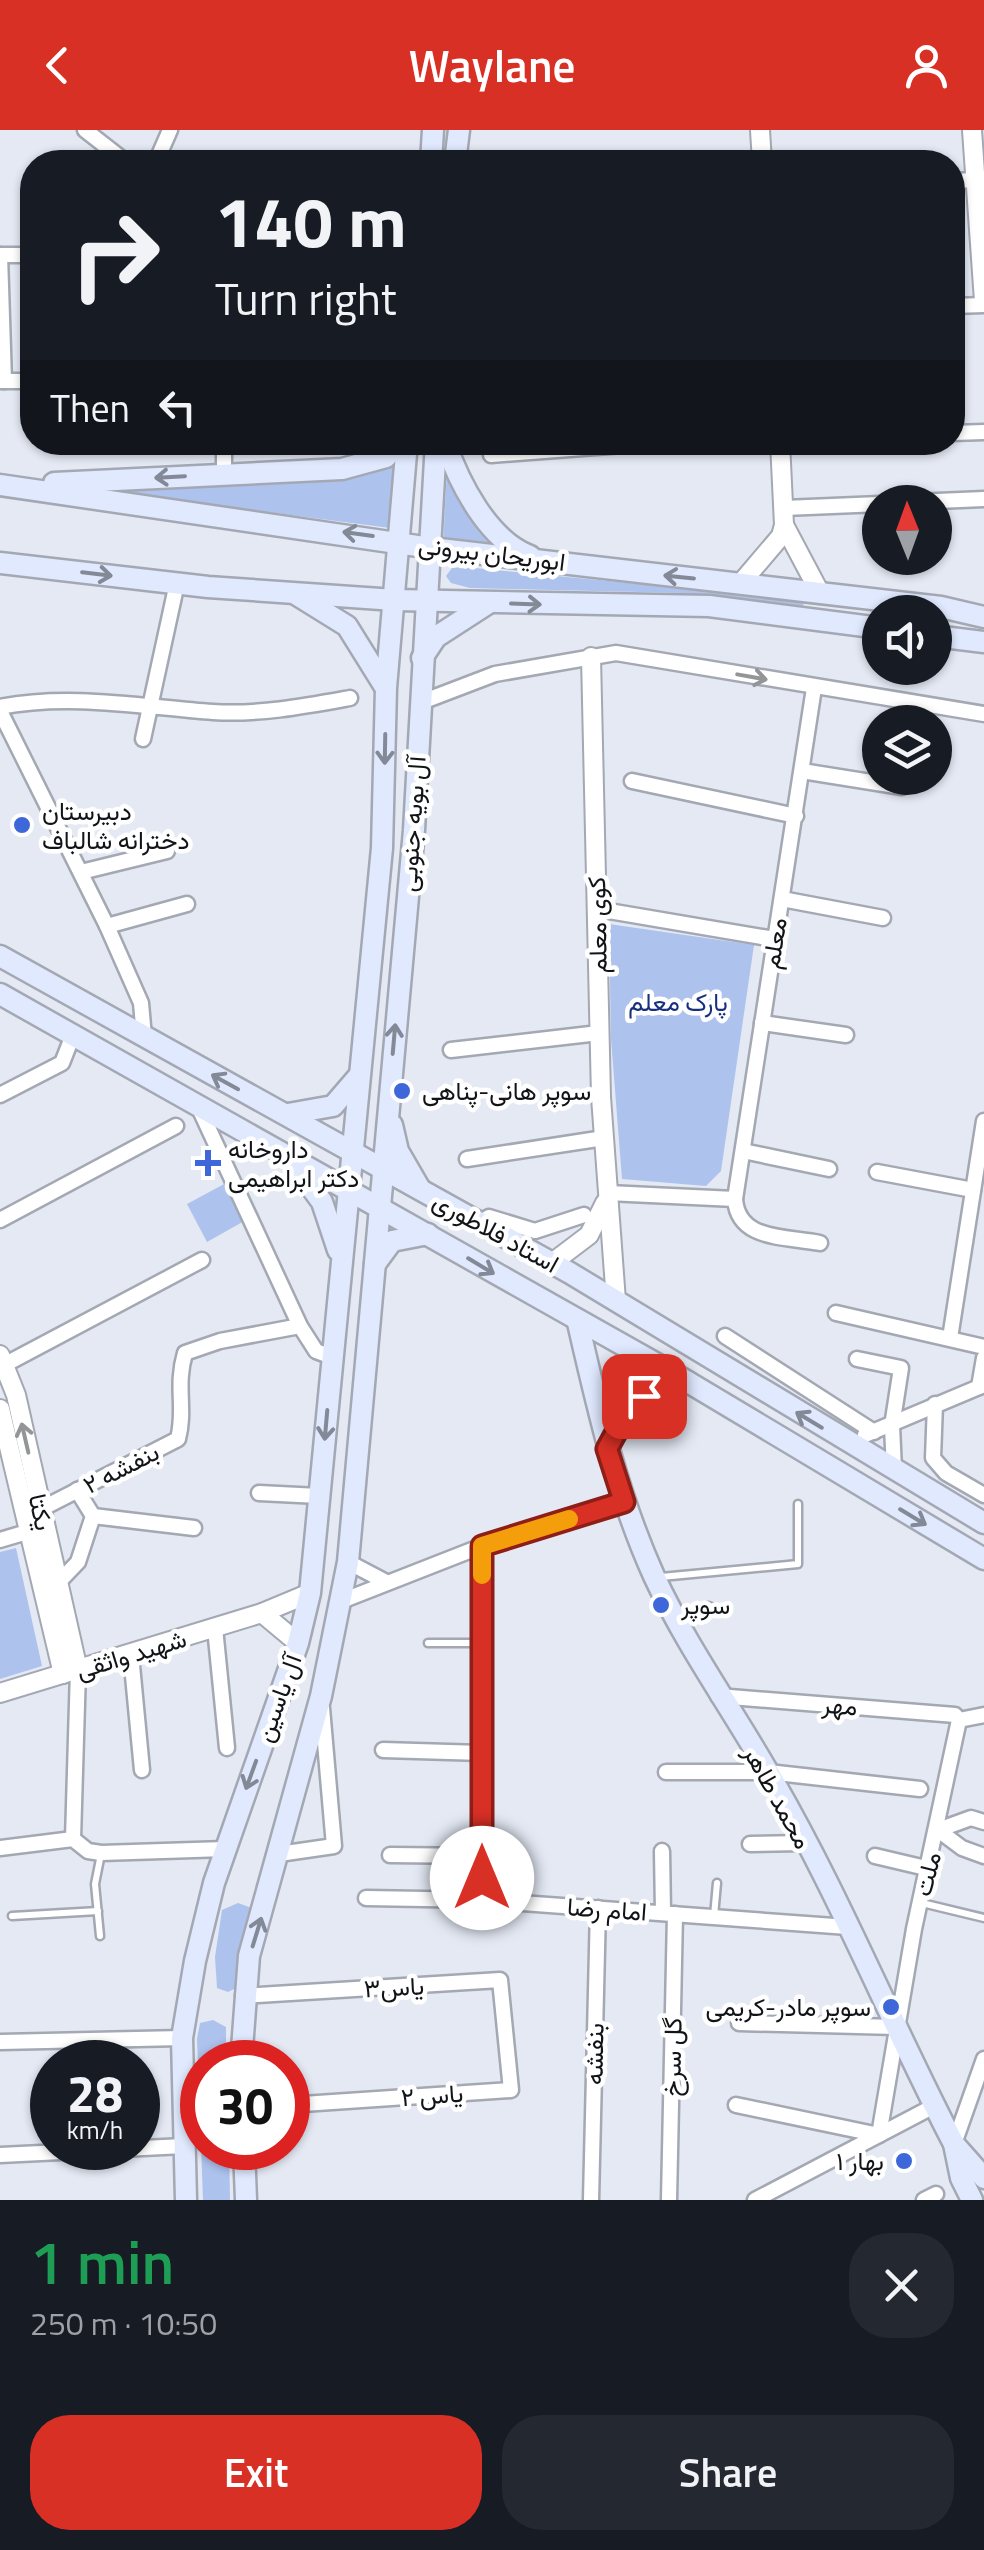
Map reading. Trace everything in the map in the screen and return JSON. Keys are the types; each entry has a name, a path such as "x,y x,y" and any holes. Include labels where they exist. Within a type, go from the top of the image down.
{"main road":[{"path":"5,485 356,466 388,455"},
{"name":"آل بویه جنوبی","path":"348,1188 382,848 386,688 406,455"},
{"name":"آل بویه جنوبی","path":"378,1206 414,830 435,455"},
{"path":"452,455 489,525 518,551 536,558"},
{"name":"ابوریحان بیرونی","path":"5,485 400,540 431,548 941,607 984,617"},
{"name":"ابوریحان بیرونی","path":"0,563 177,583 395,600 709,606 862,626"},
{"path":"290,592 347,626 386,688"},
{"path":"421,659 436,637 488,603"},
{"path":"952,638 984,642"},
{"name":"استاد فلاطوری","path":"0,956 552,1263 984,1523"},
{"path":"370,974 400,976"},
{"name":"استاد فلاطوری","path":"0,994 688,1382 984,1559"},
{"path":"285,1115 333,1106 360,1075"},
{"path":"388,1107 398,1151 421,1190"},
{"path":"284,1153 322,1202 341,1260"},
{"name":"آل یاسین","path":"182,2038 195,1961 225,1849 298,1643 310,1592 348,1188"},
{"name":"آل یاسین","path":"242,2040 249,1956 321,1696 348,1562 378,1206"},
{"path":"372,1270 392,1241 428,1234"},
{"path":"336,1318 339,1310 354,1305 362,1308 367,1324"},
{"name":"محمد طاهر","path":"578,1323 607,1449 655,1577 718,1696 768,1772 954,2144 984,2178"},
{"path":"607,1449 627,1412 644,1396 688,1382"},
{"name":"محمد طاهر","path":"954,2144 961,2178 972,2200"},
{"name":"آل یاسین","path":"185,2170 186,2200"},
{"path":"245,2170 246,2200"}],"street":[{"path":"85,130 111,150"},
{"path":"972,130 984,303"},
{"path":"965,180 976,180"},
{"path":"0,256 2,382"},
{"path":"224,455 224,474"},
{"path":"741,583 781,536 784,517 781,455"},
{"path":"952,501 984,500"},
{"path":"784,517 862,506"},
{"path":"784,517 820,593"},
{"path":"143,739 177,583"},
{"path":"419,702 495,674 616,653 984,714"},
{"name":"کوی معلم","path":"591,656 599,1033 616,1301"},
{"name":"معلم","path":"735,1199 814,688"},
{"path":"144,1037 140,1004 108,926 0,709 34,700 215,712 350,698"},
{"path":"802,771 862,781"},
{"path":"632,781 796,816"},
{"path":"81,872 167,852"},
{"path":"782,899 883,918"},
{"path":"108,926 187,904"},
{"path":"596,910 774,938"},
{"path":"762,1023 846,1034"},
{"path":"450,1050 599,1033"},
{"path":"0,1095 62,1064 73,1035"},
{"path":"199,1107 300,1326 316,1351 332,1357"},
{"path":"950,1338 984,1121"},
{"path":"0,1220 176,1126"},
{"path":"467,1159 604,1138"},
{"path":"743,1151 829,1169"},
{"path":"878,1172 973,1190"},
{"path":"608,1192 735,1199 736,1218 746,1229 820,1243"},
{"name":"کوی معلم","path":"552,1263 590,1236 608,1192"},
{"path":"480,1223 489,1218 535,1231 584,1214"},
{"path":"2,1360 202,1260"},
{"path":"836,1313 984,1347"},
{"name":"بنفشه ۲","path":"41,1509 178,1439 183,1422 177,1378 185,1353 220,1341 300,1326"},
{"path":"726,1336 874,1432"},
{"path":"846,1442 982,1386 984,1358"},
{"name":"یکتا","path":"2,1360 16,1395 41,1509 52,1590 70,1672"},
{"path":"856,1360 901,1368 892,1426 894,1470"},
{"path":"935,1404 934,1458 946,1473 984,1496"},
{"name":"یکتا","path":"0,1410 27,1532 52,1590"},
{"path":"52,1590 78,1562 92,1516 77,1490"},
{"path":"258,1493 319,1496"},
{"path":"339,1602 482,1546 624,1502"},
{"path":"92,1516 194,1528"},
{"path":"0,1540 27,1532"},
{"path":"482,1546 482,1900"},
{"path":"348,1562 386,1582"},
{"name":"شهید واثقی","path":"0,1693 262,1613 310,1592"},
{"path":"678,1620 708,1610"},
{"path":"262,1613 298,1643"},
{"path":"214,1628 227,1748"},
{"path":"131,1655 142,1770"},
{"path":"70,1672 73,1839"},
{"path":"280,1854 334,1846 321,1696"},
{"name":"مهر","path":"718,1696 935,1713 954,1715 959,1720"},
{"path":"959,1720 984,1715"},
{"name":"ملت","path":"879,2135 896,2027 959,1720"},
{"path":"384,1750 482,1753"},
{"path":"666,1772 768,1772 920,1789"},
{"path":"938,1830 972,1818 984,1822"},
{"path":"938,1830 962,1848 984,1856"},
{"path":"0,1848 73,1839 88,1851 101,1852 225,1849"},
{"path":"750,1844 804,1843"},
{"name":"گل سرخ","path":"662,1851 669,1914 670,2200"},
{"path":"390,1855 482,1856"},
{"path":"875,1856 930,1869"},
{"name":"امام رضا","path":"366,1898 482,1900 848,1926"},
{"name":"بنفشه","path":"591,2200 598,1908"},
{"name":"یاس۳","path":"244,1996 500,1980 507,2024"},
{"path":"739,2023 896,2027"},
{"name":"یاس ۲","path":"310,2104 512,2090 507,2024"},
{"path":"0,2042 182,2038"},
{"path":"954,2144 984,2059"},
{"path":"736,2106 879,2135"},
{"path":"755,2200 934,2106"},
{"path":"0,2154 180,2146"}],"lane":[{"path":"655,1577 798,1564 798,1504"},
{"path":"428,1643 482,1643"},
{"path":"100,1936 96,1884 101,1852"},
{"path":"714,1917 718,1883"},
{"path":"920,1903 984,1918"},
{"path":"12,1916 98,1911"}],"green space":[{"path":"395,459 390,528 84,488"},
{"path":"447,468 509,553 443,545"},
{"path":"452,568 804,600 803,608 683,593 470,588 451,583 446,576"},
{"name":"پارک معلم","path":"609,924 754,945 721,1171 706,1186 622,1179 611,1039"},
{"path":"226,1183 246,1220 207,1242 187,1204"},
{"path":"16,1548 42,1666 0,1679 0,1552"},
{"path":"238,1903 252,1908 238,1987 228,1992 217,1988 215,1957 222,1910"},
{"path":"213,2020 226,2027 226,2040 197,2040 200,2023"},
{"path":"202,2170 229,2170 230,2200 203,2200"}],"slow traffic":[{"path":"482,1575 482,1546 569,1519"}],"place":[{"name":"دبیرستان دخترانه شالباف","path":"22,825"},
{"name":"سوپر هانی-پناهی","path":"402,1091"},
{"name":"داروخانه دکتر ابراهیمی","path":"208,1163"},
{"name":"سوپر","path":"661,1605"},
{"name":"سوپر مادر-کریمی","path":"891,2007"},
{"name":"بهار ۱","path":"904,2161"}],"route":[{"path":"482,1878 482,1546 624,1502 607,1449 627,1412 644,1396"}]}
